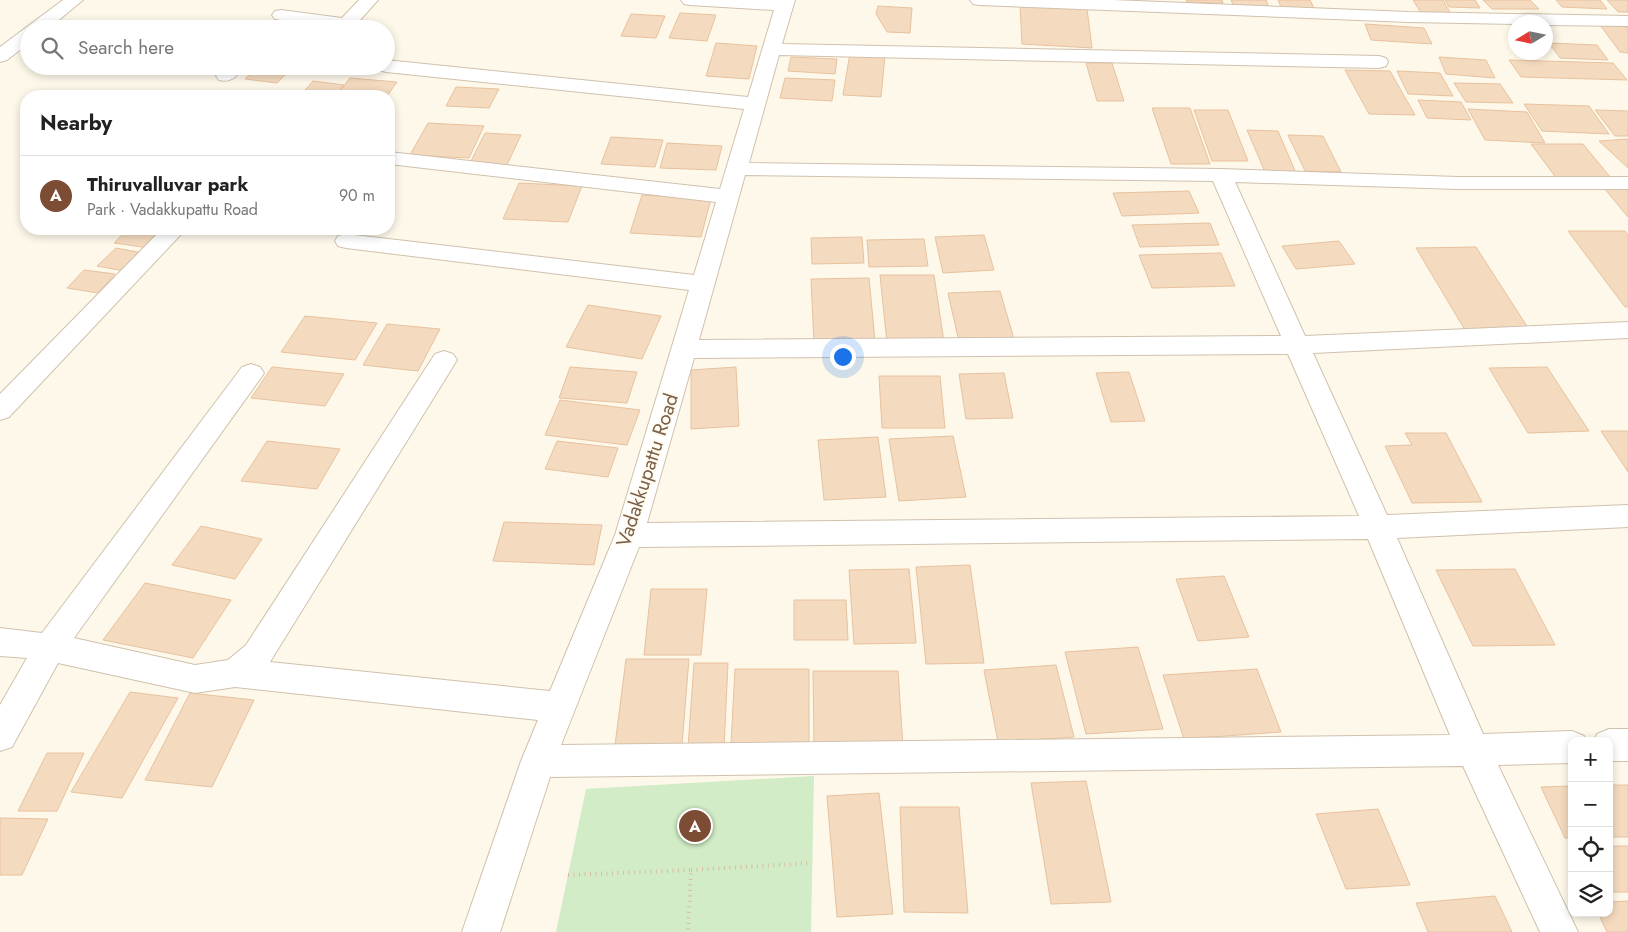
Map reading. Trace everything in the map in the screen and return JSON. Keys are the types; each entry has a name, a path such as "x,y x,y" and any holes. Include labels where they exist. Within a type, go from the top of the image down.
{"street":[{"path":"48,20 74,0"},
{"path":"277,20 295,0"},
{"path":"350,20 369,0"},
{"path":"690,0 785,3"},
{"path":"979,0 1409,17 1628,21"},
{"path":"1398,0 1409,17"},
{"name":"Vadakkupattu Road","path":"481,932 538,761 629,535 785,3"},
{"path":"0,56 20,41"},
{"path":"772,49 1379,62"},
{"path":"395,67 756,104"},
{"path":"395,159 728,197"},
{"path":"736,169 1221,175 1458,183 1628,183"},
{"path":"1221,175 1378,527 1472,750 1559,932"},
{"path":"0,410 170,235"},
{"path":"346,241 702,284"},
{"path":"685,349 1298,345 1626,333"},
{"path":"235,673 257,655 444,360"},
{"path":"0,736 50,647 251,373"},
{"path":"629,535 1378,527 1628,516"},
{"path":"0,642 50,647 195,679 235,673 560,707"},
{"path":"1613,745 1628,745"},
{"path":"538,761 1472,750 1568,747"}],"path":[{"path":"568,876 812,863"},
{"path":"688,932 692,870"}],"green space":[{"path":"814,776 811,932 556,932 586,789"}],"building":[{"path":"1186,0 1222,0 1223,3 1187,2"},
{"path":"1231,0 1266,0 1269,8 1234,7"},
{"path":"1278,0 1310,0 1314,8 1281,7"},
{"path":"1413,0 1443,0 1451,14 1421,13"},
{"path":"1445,0 1475,0 1480,8 1449,7"},
{"path":"1483,0 1530,0 1539,9 1492,9"},
{"path":"1556,0 1600,0 1607,9 1562,7"},
{"path":"1607,0 1628,0 1628,12 1618,12"},
{"path":"1020,5 1087,9 1092,48 1022,44"},
{"path":"878,6 912,8 910,33 887,32 876,14"},
{"path":"680,13 716,15 707,41 669,38"},
{"path":"631,14 665,16 656,38 621,36"},
{"path":"1365,24 1424,28 1432,44 1371,40"},
{"path":"1600,25 1628,27 1628,53 1620,52"},
{"path":"716,43 757,46 749,79 706,76"},
{"path":"1553,43 1597,45 1608,60 1560,58 1553,48"},
{"path":"850,53 885,55 881,97 843,95"},
{"path":"791,57 837,59 835,74 788,71"},
{"path":"1439,57 1486,60 1495,78 1446,74"},
{"path":"1509,60 1613,63 1627,80 1521,77"},
{"path":"1086,63 1112,63 1124,101 1097,101"},
{"path":"1345,70 1390,71 1415,115 1369,114"},
{"path":"1397,71 1440,73 1453,96 1408,94"},
{"path":"249,75 285,75 277,83 245,79"},
{"path":"350,78 397,82 391,90 341,90"},
{"path":"785,78 835,80 832,101 780,98"},
{"path":"313,81 344,85 339,90 305,90"},
{"path":"1454,83 1500,84 1513,103 1466,102"},
{"path":"456,87 499,89 489,108 446,106"},
{"path":"1418,100 1461,102 1471,120 1427,118"},
{"path":"1524,104 1589,106 1609,134 1542,131"},
{"path":"1152,108 1190,108 1210,164 1171,164"},
{"path":"1468,109 1527,112 1545,143 1485,140"},
{"path":"1194,110 1228,110 1248,161 1212,161"},
{"path":"1595,110 1628,111 1628,136 1615,136"},
{"path":"428,123 484,126 469,158 410,155"},
{"path":"1247,130 1278,131 1296,173 1265,172"},
{"path":"485,133 521,135 505,169 468,167"},
{"path":"1288,135 1323,136 1341,172 1305,171"},
{"path":"611,137 663,140 655,167 601,164"},
{"path":"1628,139 1628,168 1599,141"},
{"path":"667,143 722,146 716,170 660,168"},
{"path":"1531,144 1583,144 1611,178 1557,179"},
{"path":"519,183 582,186 568,222 503,219"},
{"path":"1604,188 1628,188 1628,217"},
{"path":"1189,191 1199,213 1122,216 1113,193"},
{"path":"642,195 711,199 701,237 630,233"},
{"path":"1210,223 1219,245 1140,247 1132,225"},
{"path":"1568,231 1625,231 1628,235 1628,307 1625,307"},
{"path":"122,235 162,235 149,248 114,243"},
{"path":"984,235 994,270 943,273 935,237"},
{"path":"862,237 864,263 812,264 811,238"},
{"path":"924,239 928,266 869,267 867,240"},
{"path":"1339,241 1355,264 1296,269 1282,246"},
{"path":"1476,247 1532,334 1468,335 1416,248"},
{"path":"116,248 143,253 124,271 97,266"},
{"path":"1221,253 1235,286 1152,288 1139,255"},
{"path":"84,270 115,274 98,293 67,288"},
{"path":"880,275 934,275 944,342 887,343"},
{"path":"869,278 875,341 814,343 811,279"},
{"path":"1000,291 1014,339 959,342 948,293"},
{"path":"588,305 661,316 642,359 566,347"},
{"path":"305,316 377,323 355,360 281,352"},
{"path":"387,324 440,329 418,371 363,365"},
{"path":"272,367 344,374 325,406 251,398"},
{"path":"570,367 637,372 627,403 559,398"},
{"path":"736,367 739,426 691,429 691,370"},
{"path":"1547,367 1589,431 1528,433 1489,368"},
{"path":"1129,372 1145,421 1111,422 1096,373"},
{"path":"1004,373 1013,418 966,419 959,374"},
{"path":"879,376 940,376 945,428 882,428"},
{"path":"560,400 640,410 627,445 545,435"},
{"path":"1601,431 1628,431 1628,472"},
{"path":"1405,433 1446,433 1482,502 1412,503 1385,446 1412,445"},
{"path":"953,436 966,497 899,501 889,439"},
{"path":"878,437 886,497 824,500 818,440"},
{"path":"267,441 340,449 317,489 241,481"},
{"path":"557,441 618,448 608,477 545,469"},
{"path":"504,522 602,525 594,565 493,561"},
{"path":"201,526 262,539 235,579 172,565"},
{"path":"970,565 984,663 926,664 916,567"},
{"path":"909,569 916,643 854,644 849,570"},
{"path":"1515,569 1555,645 1473,646 1436,570"},
{"path":"1224,576 1249,637 1198,641 1176,579"},
{"path":"145,583 231,600 193,658 103,640"},
{"path":"651,589 707,589 701,655 644,655"},
{"path":"794,600 846,600 848,640 794,640"},
{"path":"1138,647 1163,729 1086,734 1065,652"},
{"path":"626,659 689,659 682,745 615,745"},
{"path":"694,663 728,663 724,748 688,747"},
{"path":"1056,665 1074,737 998,742 984,670"},
{"path":"735,669 809,669 809,744 731,744"},
{"path":"1257,669 1281,732 1184,739 1163,675"},
{"path":"813,671 898,671 903,747 814,747"},
{"path":"130,692 178,698 122,798 71,792"},
{"path":"190,693 254,700 212,787 145,780"},
{"path":"47,753 84,753 57,811 18,811"},
{"path":"1086,781 1111,902 1051,904 1031,783"},
{"path":"1613,785 1628,785 1628,837 1613,837"},
{"path":"1568,786 1568,838 1565,838 1541,787"},
{"path":"879,793 893,914 837,917 827,796"},
{"path":"900,807 959,807 968,913 904,912"},
{"path":"1378,809 1410,885 1346,889 1316,814"},
{"path":"0,818 48,819 22,875 0,875"},
{"path":"1613,846 1628,846 1628,892 1613,892"},
{"path":"1495,896 1512,932 1428,932 1416,903"},
{"path":"1628,901 1628,932 1607,932 1600,917 1613,917 1613,902"}],"place":[{"name":"Thiruvalluvar park","path":"695,826"}]}
